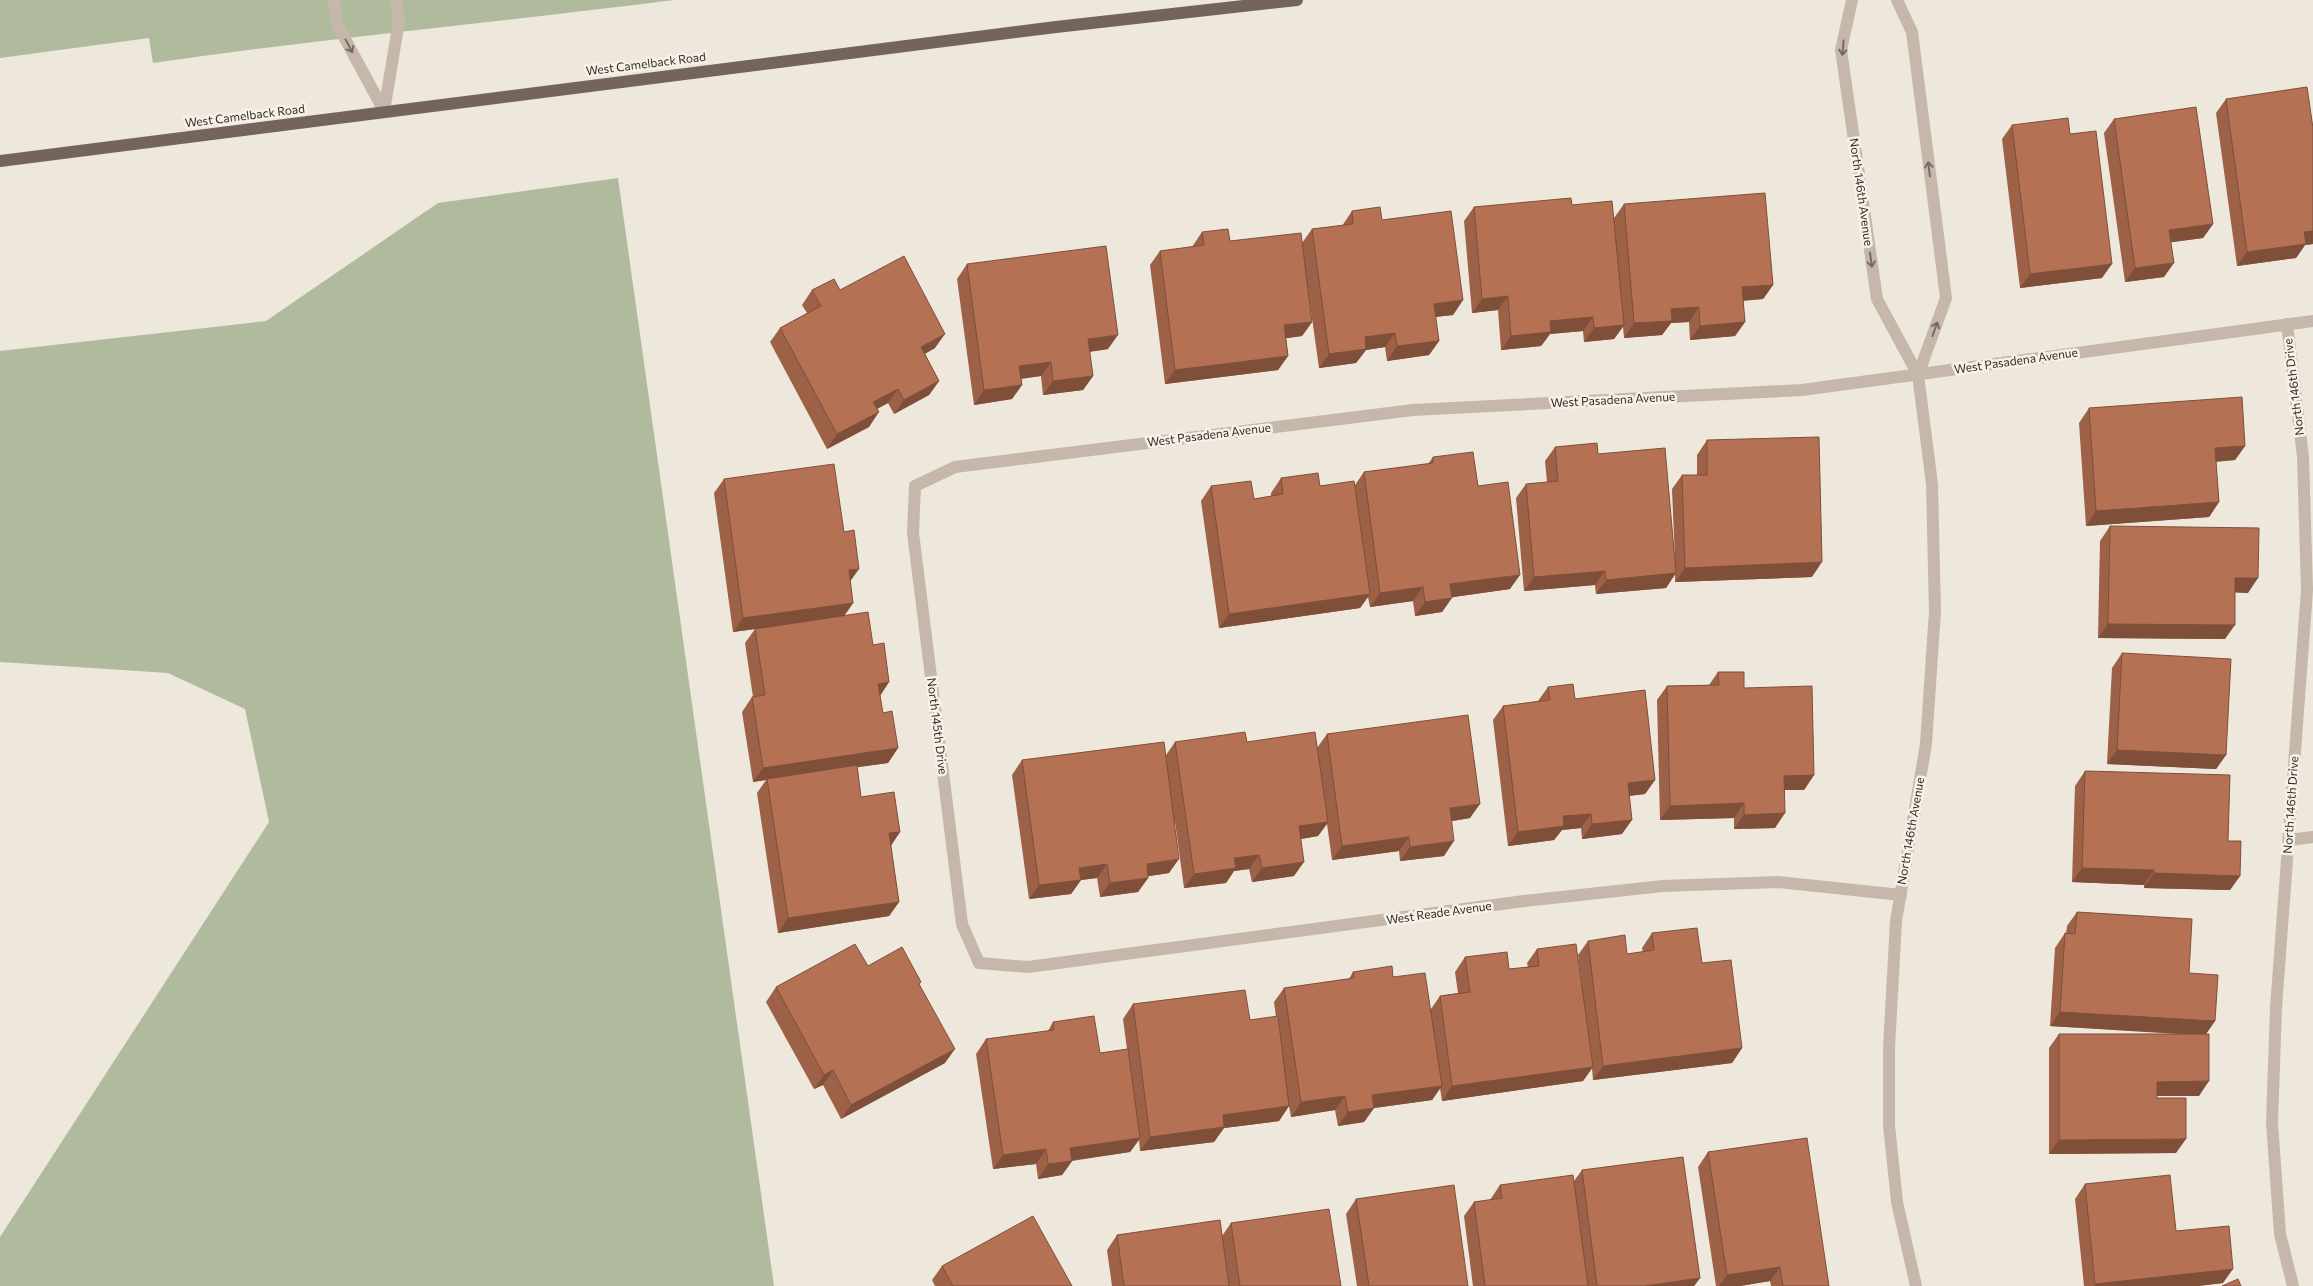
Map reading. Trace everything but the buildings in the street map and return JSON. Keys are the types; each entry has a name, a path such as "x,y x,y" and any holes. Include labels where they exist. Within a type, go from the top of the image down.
{"main road":[{"name":"West Camelback Road","path":"0,161 1056,27 1297,0"}],"street":[{"path":"334,0 337,24 384,111"},
{"path":"384,111 399,21 396,0"},
{"name":"North 146th Avenue","path":"1852,0 1841,50 1877,299 1918,375 1932,484 1935,611 1926,744 1896,921 1889,1048 1889,1125 1897,1202 1916,1286"},
{"name":"North 146th Avenue","path":"1897,0 1912,32 1946,298 1918,375"},
{"name":"West Pasadena Avenue","path":"915,486 955,467 1413,410 1802,390 2313,321"},
{"name":"North 146th Drive","path":"2287,324 2303,457 2307,590 2276,1008 2272,1124 2280,1234 2293,1286"},
{"name":"North 145th Drive","path":"915,486 913,533 962,924 979,963"},
{"path":"2289,840 2313,837"},
{"name":"West Reade Avenue","path":"979,963 1028,967 1524,901 1663,886 1778,882 1900,895"}],"green space":[{"path":"0,0 674,0 153,63 149,38 0,58"},
{"path":"618,178 774,1286 0,1286 0,1237 269,822 245,709 168,673 0,662 0,351 266,321 438,203"}]}
